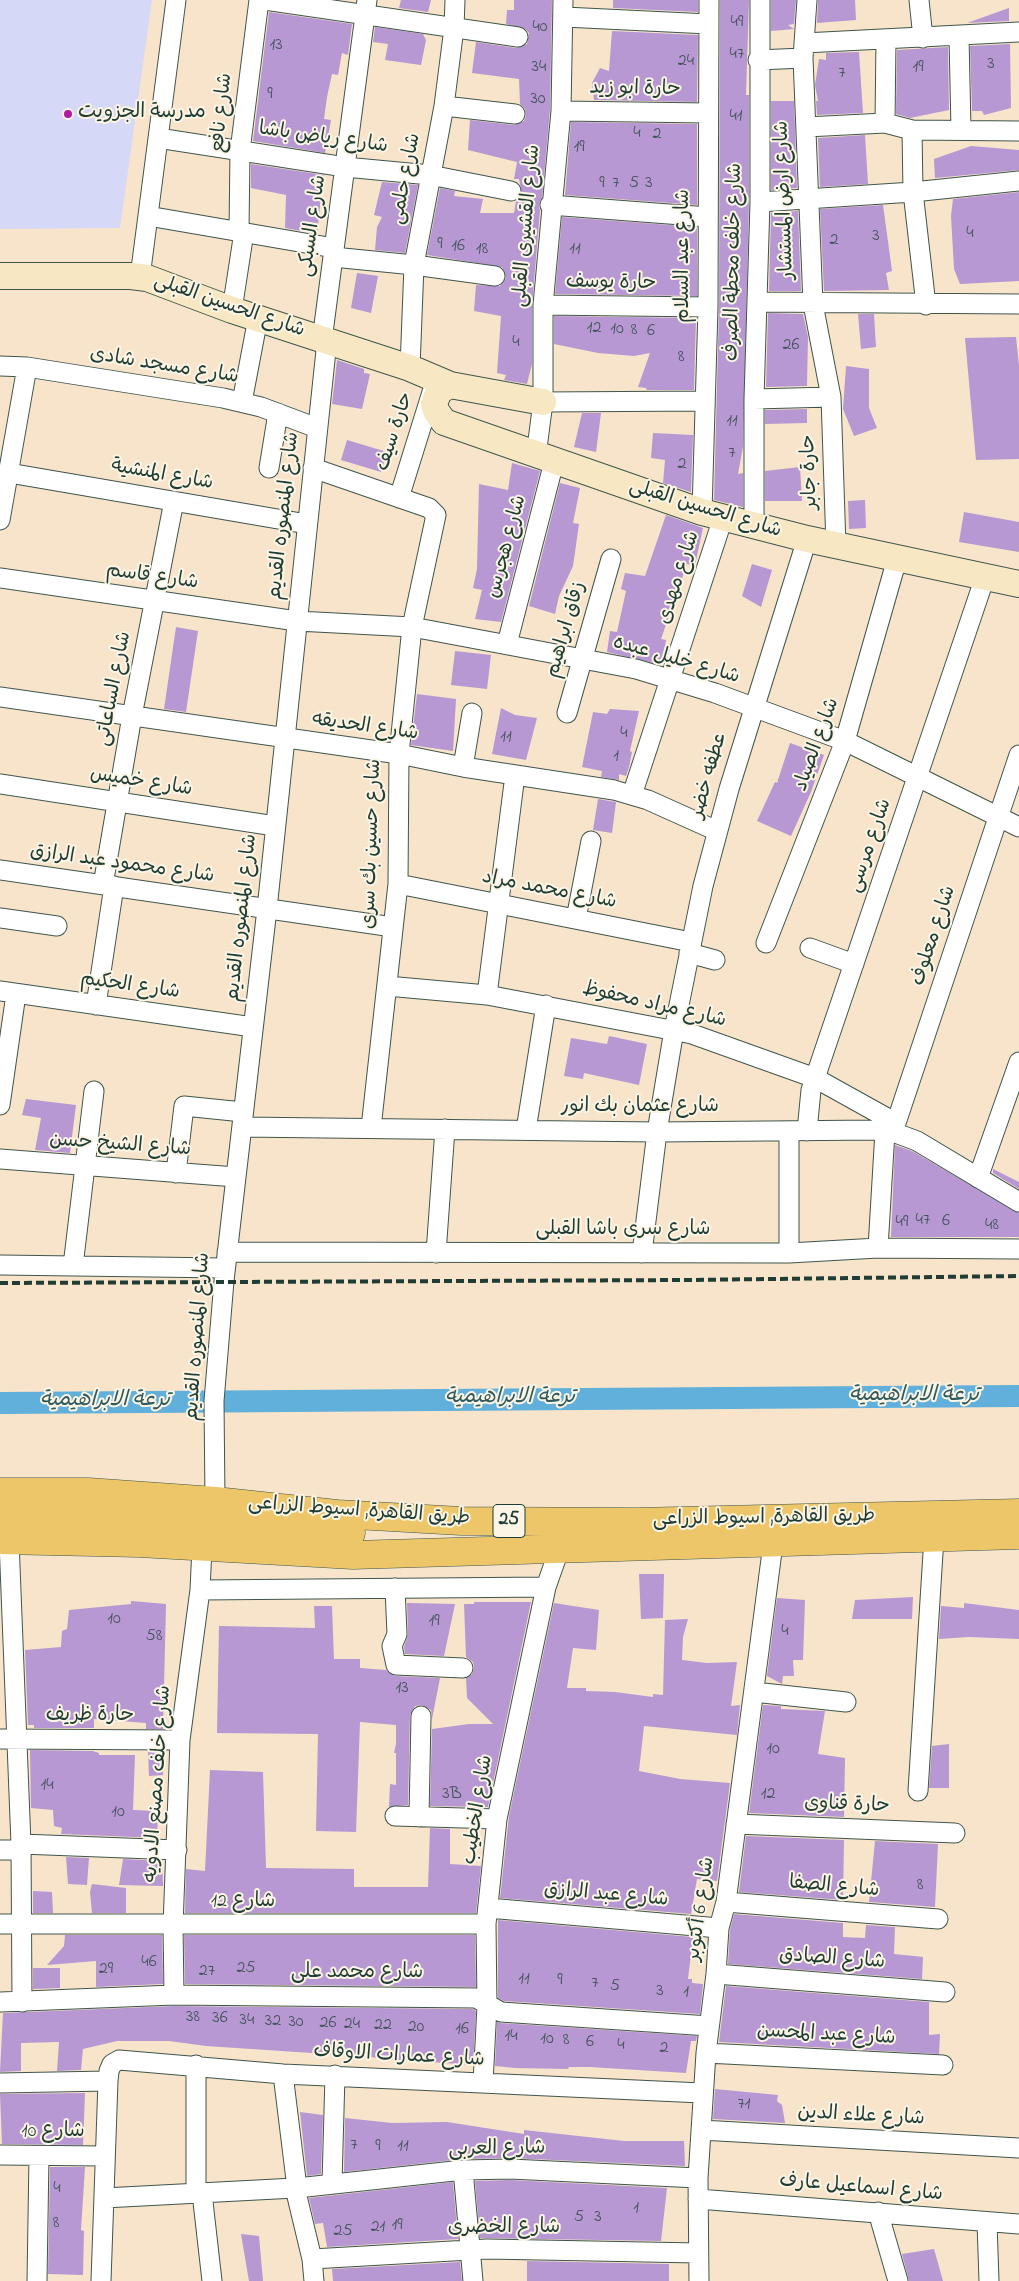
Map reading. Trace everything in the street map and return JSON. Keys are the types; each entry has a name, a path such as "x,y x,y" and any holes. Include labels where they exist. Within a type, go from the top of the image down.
{"highway":[{"name":"طريق القاهرة, اسيوط الزراعى","path":"0,1492 88,1492 209,1524 435,1539 448,1542 472,1553 934,1537 1019,1536"},
{"path":"0,1513 77,1514 209,1524"},
{"name":"طريق القاهرة, اسيوط الزراعى","path":"4,1540 86,1541 209,1524 338,1514 461,1521 636,1522 1019,1513"}],"main road":[{"name":"شارع الحسين القبلى","path":"0,276 140,277 232,310 410,368 443,382 543,402"},
{"name":"شارع الحسين القبلى","path":"443,382 434,404 436,411 444,422 545,459 713,515 807,540 1019,584"}],"street":[{"path":"140,277 176,0"},
{"name":"شارع نافع","path":"232,310 242,232 240,151 259,0"},
{"path":"265,0 366,8 454,28 518,37"},
{"name":"شارع حلمى","path":"410,368 414,265 444,106 454,28 454,0"},
{"name":"شارع عبد السلام","path":"709,0 708,308 705,401 713,515"},
{"name":"شارع خلف محطة الصرف","path":"754,526 754,399 760,202 758,60 760,0"},
{"name":"شارع ارض المستشار","path":"807,0 804,50 808,198 814,304 831,397"},
{"path":"919,0 923,38"},
{"name":"شارع السبكى","path":"324,340 366,8"},
{"path":"564,9 709,24"},
{"name":"شارع القشيرى القبلى","path":"545,459 543,305 550,205 561,111 564,9"},
{"path":"758,60 804,50 886,40 1019,32"},
{"path":"959,36 961,130"},
{"path":"885,123 886,40"},
{"path":"444,106 515,114"},
{"name":"حارة ابو زيد","path":"561,111 708,113"},
{"path":"806,127 885,123 912,130 1019,131"},
{"path":"912,130 913,192 926,305"},
{"name":"شارع رياض باشا","path":"158,138 345,167 430,175 510,191"},
{"path":"760,202 913,192 1019,181"},
{"path":"550,205 708,217"},
{"path":"148,216 242,232 334,252 495,276"},
{"path":"756,302 926,305 1019,304"},
{"name":"حارة يوسف","path":"543,305 708,308"},
{"path":"242,402 258,318"},
{"name":"شارع المنصوره القديم","path":"209,1524 216,1464 214,1401 226,1260 267,909 317,428 324,340"},
{"name":"شارع مسجد شادى","path":"0,366 27,367 242,402 317,428"},
{"path":"0,520 27,367"},
{"name":"حارة سيف","path":"399,498 443,382"},
{"path":"754,399 831,397"},
{"name":"حارة جابر","path":"831,397 836,546"},
{"path":"543,402 705,401"},
{"path":"269,468 278,413"},
{"name":"شارع هجرس","path":"506,644 545,459"},
{"path":"312,468 399,498"},
{"name":"شارع المنشية","path":"9,473 307,524"},
{"name":"شارع حسين بك سرى","path":"371,1128 398,884 399,754 412,627 436,515 429,508 399,498"},
{"name":"شارع الساعاتى","path":"96,1005 118,802 132,716 174,501"},
{"name":"شارع مهدى","path":"632,795 670,678 713,515"},
{"name":"عطفه خضر","path":"642,1253 657,1132 690,947 717,831 807,540"},
{"name":"زقاق ابراهيم","path":"567,713 610,558"},
{"name":"شارع الصياد","path":"766,942 845,741 897,559"},
{"name":"شارع مرسى","path":"789,1253 798,1131 985,577"},
{"name":"شارع قاسم","path":"0,578 297,622"},
{"name":"شارع خليل عبده","path":"297,622 412,627 636,669 670,678 845,741 1019,828"},
{"name":"شارع الحديقه","path":"0,697 399,754 463,767 632,795 665,806 717,831"},
{"path":"463,767 472,713"},
{"name":"شارع معلوف","path":"878,1248 891,1129 1019,754"},
{"path":"487,994 515,775"},
{"name":"شارع خميس","path":"0,784 275,826"},
{"path":"576,919 592,841"},
{"name":"شارع محمود عبد الرازق","path":"0,870 393,927"},
{"name":"شارع محمد مراد","path":"398,884 576,919 690,947 715,960"},
{"path":"0,918 57,926"},
{"path":"810,948 854,964"},
{"name":"شارع مراد محفوظ","path":"387,986 487,994 674,1030 710,1040 815,1078 891,1129"},
{"path":"0,1106 8,992"},
{"name":"شارع الحكيم","path":"8,992 253,1027"},
{"path":"526,1130 546,1005"},
{"path":"978,1178 1019,1062"},
{"path":"74,1266 94,1091"},
{"name":"شارع عثمان بك انور","path":"176,1173 184,1106 242,1119 371,1128 657,1132 891,1129 917,1141 1019,1202"},
{"path":"436,1254 445,1129"},
{"name":"شارع الشيخ حسن","path":"0,1159 236,1177"},
{"name":"شارع سرى باشا القبلى","path":"0,1265 74,1266 436,1254 789,1253 878,1248 1019,1249"},
{"name":"شارع خلف مصنع الادويه","path":"174,1995 173,1926 180,1740 209,1524"},
{"path":"918,1791 934,1537"},
{"path":"4,1540 8,1739 21,1847 22,2002"},
{"name":"شارع 6 أكتوبر","path":"699,2281 698,2178 706,2053 716,1974 719,1928 726,1902 773,1544"},
{"name":"شارع الخطيب","path":"483,2084 487,2006 487,1916 497,1819 546,1587 560,1550"},
{"path":"200,1590 546,1587"},
{"path":"395,1588 397,1634 392,1646 396,1665 463,1668"},
{"path":"754,1692 846,1702"},
{"path":"419,1817 421,1716"},
{"name":"حارة ظريف","path":"8,1739 180,1740"},
{"path":"395,1816 497,1819"},
{"name":"حارة قناوى","path":"736,1824 955,1833"},
{"path":"0,1850 21,1847 177,1850"},
{"name":"شارع الصفا","path":"726,1902 938,1919"},
{"name":"شارع 12","path":"0,1924 173,1926 487,1916"},
{"name":"شارع عبد الرازق","path":"487,1916 719,1928"},
{"name":"شارع الصادق","path":"716,1974 945,1992"},
{"name":"شارع محمد على","path":"0,2002 174,1995 476,1998 487,2006 501,2012 709,2026"},
{"name":"شارع عبد المحسن","path":"706,2053 943,2065"},
{"name":"شارع عمارات الاوقاف","path":"108,2081 112,2064 119,2060 196,2065 284,2074 702,2094"},
{"path":"196,2065 199,2194 212,2281"},
{"path":"284,2074 296,2188 312,2259 314,2281"},
{"path":"332,2183 334,2075"},
{"path":"0,2083 108,2081 101,2281"},
{"name":"شارع علاء الدين","path":"701,2130 1019,2148"},
{"name":"شارع 10","path":"0,2155 105,2156"},
{"path":"36,2281 39,2156"},
{"name":"شارع العربى","path":"104,2198 296,2188 332,2183 429,2176 463,2170 510,2169 698,2178"},
{"path":"463,2170 473,2281"},
{"name":"شارع اسماعيل عارف","path":"698,2199 1019,2224"},
{"path":"878,2212 898,2281"},
{"path":"987,2222 989,2281"},
{"name":"شارع الخضرى","path":"312,2259 470,2250 698,2253"}],"shaded area":[{"name":"مدرسة الجزويت","path":"0,0 152,0 120,228 0,229"}],"building":[{"path":"401,0 431,0 428,12 399,8"},
{"path":"514,0 552,0 550,110 542,198 539,205 532,305 532,364 527,384 504,380 506,375 497,373 501,316 474,311 476,285 500,286 506,278 502,267 427,255 440,188 455,191 454,196 483,199 480,213 514,213 516,201 522,194 519,179 514,179 517,162 468,150 470,120 514,125 524,121 526,116 525,109 520,104 519,79 472,73 476,42 516,48 527,44 529,33 525,29 506,24 507,10 514,10"},
{"path":"613,0 698,0 698,12 613,8"},
{"path":"720,0 749,0 746,95 749,95 749,202 743,447 738,474 743,473 743,507 714,500 719,307"},
{"path":"771,0 796,0 794,24 788,25 794,29 771,31"},
{"path":"818,0 855,0 856,20 817,23"},
{"path":"1009,8 1009,21 967,23"},
{"path":"269,12 352,24 348,55 342,53 338,75 332,74 327,97 324,119 331,120 325,153 253,141"},
{"path":"375,27 423,34 426,40 421,65 385,60 388,44 373,42"},
{"path":"612,31 698,35 697,102 594,100 592,83 600,68 609,71"},
{"path":"1010,44 1011,108 984,115 982,111 972,111 970,46"},
{"path":"948,47 949,110 910,118 896,114 897,50"},
{"path":"859,52 863,113 817,115 816,101 818,101 815,85 819,59 826,60 826,53"},
{"path":"771,101 794,101 797,188 771,190"},
{"path":"571,122 697,124 697,205 565,195"},
{"path":"865,135 868,184 820,187 818,138"},
{"path":"971,146 1019,150 1019,170 935,178 934,159"},
{"path":"251,164 324,175 318,198 321,198 317,234 285,228 286,195 251,188"},
{"path":"382,182 418,185 405,253 375,250 377,227 382,217 374,215"},
{"path":"1019,192 1019,281 960,284 954,269 951,216 953,199"},
{"path":"883,205 892,271 886,273 889,290 824,291 820,209"},
{"path":"798,211 801,291 769,291 771,213"},
{"path":"562,217 697,227 697,296 555,294"},
{"path":"357,273 378,276 371,313 351,308"},
{"path":"768,313 803,314 808,337 807,386 766,387"},
{"path":"858,314 874,314 876,347 861,349"},
{"path":"554,316 696,318 694,390 647,390 646,388 638,387 650,353 634,356 598,353 554,344"},
{"path":"1016,337 1019,365 1019,459 976,460 965,338"},
{"path":"337,360 364,369 364,373 370,374 362,409 332,404"},
{"path":"846,366 869,369 869,408 877,428 854,436 843,409"},
{"path":"807,409 807,423 765,424 765,410"},
{"path":"582,413 601,413 596,452 574,447"},
{"path":"653,433 693,435 691,492 663,483 665,460 651,458"},
{"path":"347,440 387,452 381,472 341,460"},
{"path":"512,463 540,471 501,622 475,619 482,590 473,588 477,569 479,484 508,490"},
{"path":"800,467 802,501 765,501 765,471"},
{"path":"560,483 580,488 573,523 579,524 573,566 559,596 555,614 529,606"},
{"path":"865,500 866,528 849,529 848,501"},
{"path":"964,512 1019,522 1019,552 959,542"},
{"path":"666,515 703,528 695,565 687,564 661,639 666,640 662,665 607,652 610,631 617,632 626,591 621,589 625,573 645,576"},
{"path":"752,564 772,570 761,607 742,596"},
{"path":"176,627 198,631 186,712 164,709"},
{"path":"455,651 491,655 487,689 451,685"},
{"path":"417,694 456,699 453,751 411,745"},
{"path":"501,708 515,715 537,718 526,760 492,754"},
{"path":"610,709 639,711 630,751 632,752 629,767 626,776 619,774 619,780 601,777 602,771 582,767 593,712 607,714"},
{"path":"790,743 824,755 811,792 791,836 757,821 775,782 777,783"},
{"path":"598,799 616,802 612,833 593,830"},
{"path":"609,1036 647,1044 639,1085 584,1073 583,1079 564,1076 571,1038 607,1044"},
{"path":"26,1099 76,1105 70,1153 35,1150 41,1118 22,1115"},
{"path":"895,1145 912,1151 1019,1213 1019,1237 891,1237"},
{"path":"993,1169 1019,1182 1019,1189 993,1173"},
{"path":"639,1574 664,1574 663,1618 641,1619"},
{"path":"913,1597 912,1619 852,1619 855,1600"},
{"path":"777,1598 805,1600 803,1660 793,1660 794,1676 783,1676 782,1684 767,1676"},
{"path":"131,1601 166,1604 163,1729 146,1729 146,1723 94,1719 94,1728 34,1728 34,1725 28,1725 25,1650 61,1647 62,1631 67,1629 69,1610 131,1604"},
{"path":"474,1602 531,1602 488,1807 430,1806 432,1729 469,1724 493,1724 467,1698 466,1678 472,1674 474,1668 473,1662 466,1657 464,1604 474,1604"},
{"path":"407,1603 455,1604 444,1656 405,1654 404,1647 408,1634"},
{"path":"554,1603 599,1610 596,1650 573,1648 567,1688 586,1688 586,1691 615,1692 653,1697 653,1694 663,1695 665,1620 688,1619 683,1637 682,1660 707,1663 737,1662 731,1706 740,1705 737,1735 644,1726 639,1771 680,1779 730,1783 717,1881 697,1879 691,1914 500,1898 509,1816"},
{"path":"964,1603 1019,1610 1019,1639 969,1637 939,1639 941,1606 964,1608"},
{"path":"314,1606 332,1606 334,1659 360,1659 360,1668 386,1670 395,1676 440,1678 432,1719 431,1710 422,1705 415,1706 410,1715 408,1805 389,1807 390,1784 396,1785 396,1753 394,1753 396,1725 360,1722 356,1832 316,1831 318,1734 217,1733 219,1626 315,1628"},
{"path":"763,1705 781,1706 781,1709 825,1711 818,1754 845,1758 844,1817 749,1813"},
{"path":"949,1744 949,1788 929,1788 932,1746"},
{"path":"30,1750 93,1751 99,1753 99,1755 135,1755 133,1810 158,1811 157,1838 61,1834 62,1828 54,1826 53,1810 31,1808"},
{"path":"148,1751 163,1751 163,1775 149,1776"},
{"path":"210,1770 263,1772 266,1868 354,1869 354,1887 428,1887 430,1828 450,1829 450,1864 481,1866 476,1913 185,1913 186,1869 205,1871"},
{"path":"746,1836 844,1840 843,1900 739,1892"},
{"path":"875,1841 938,1844 935,1907 869,1902"},
{"path":"66,1857 89,1858 87,1885 68,1884"},
{"path":"123,1859 162,1861 163,1886 119,1885"},
{"path":"92,1884 126,1888 126,1913 92,1913 90,1892"},
{"path":"33,1891 52,1892 53,1913 33,1913"},
{"path":"734,1914 843,1923 843,1937 865,1938 866,1925 895,1927 894,1954 923,1957 922,1979 728,1964 730,1930"},
{"path":"498,1920 693,1937 688,1979 692,1979 692,1983 703,1984 700,2014 504,2001 498,1998"},
{"path":"65,1935 162,1935 163,1984 96,1987 96,1961 47,1965 64,1946"},
{"path":"184,1935 475,1935 476,1987 185,1984"},
{"path":"33,1968 60,1968 60,1988 33,1989"},
{"path":"726,1986 929,2002 929,2035 940,2034 939,2054 719,2042"},
{"path":"174,2006 473,2009 476,2011 473,2065 385,2059 342,2053 342,2055 206,2046 169,2041 117,2041 83,2049 81,2070 57,2071 59,2042 21,2043 21,2071 0,2072 3,2013"},
{"path":"497,2022 697,2036 696,2041 691,2041 686,2073 590,2067 569,2067 568,2069 515,2068 495,2066"},
{"path":"715,2089 778,2095 777,2101 782,2105 785,2123 713,2119"},
{"path":"85,2093 83,2145 2,2144 0,2094"},
{"path":"300,2112 323,2115 321,2174 307,2176"},
{"path":"345,2118 392,2123 447,2122 524,2134 524,2130 624,2141 684,2141 685,2166 510,2158 462,2159 344,2172"},
{"path":"50,2167 85,2167 81,2230 84,2231 83,2275 48,2274"},
{"path":"510,2180 667,2188 661,2241 480,2238 475,2181"},
{"path":"453,2182 458,2239 327,2247 323,2223 315,2224 309,2198"},
{"path":"241,2234 259,2236 263,2281 249,2281"},
{"path":"934,2249 943,2281 909,2281 902,2254"},
{"path":"527,2261 669,2264 669,2281 527,2281"},
{"path":"460,2262 462,2281 333,2281 332,2269"}],"waterway":[{"name":"ترعة الابراهيمية","path":"0,1403 1019,1396"}],"railway":[{"path":"0,1283 688,1280 1019,1276"}],"place":[{"name":"مدرسة الجزويت","path":"68,114"}]}
